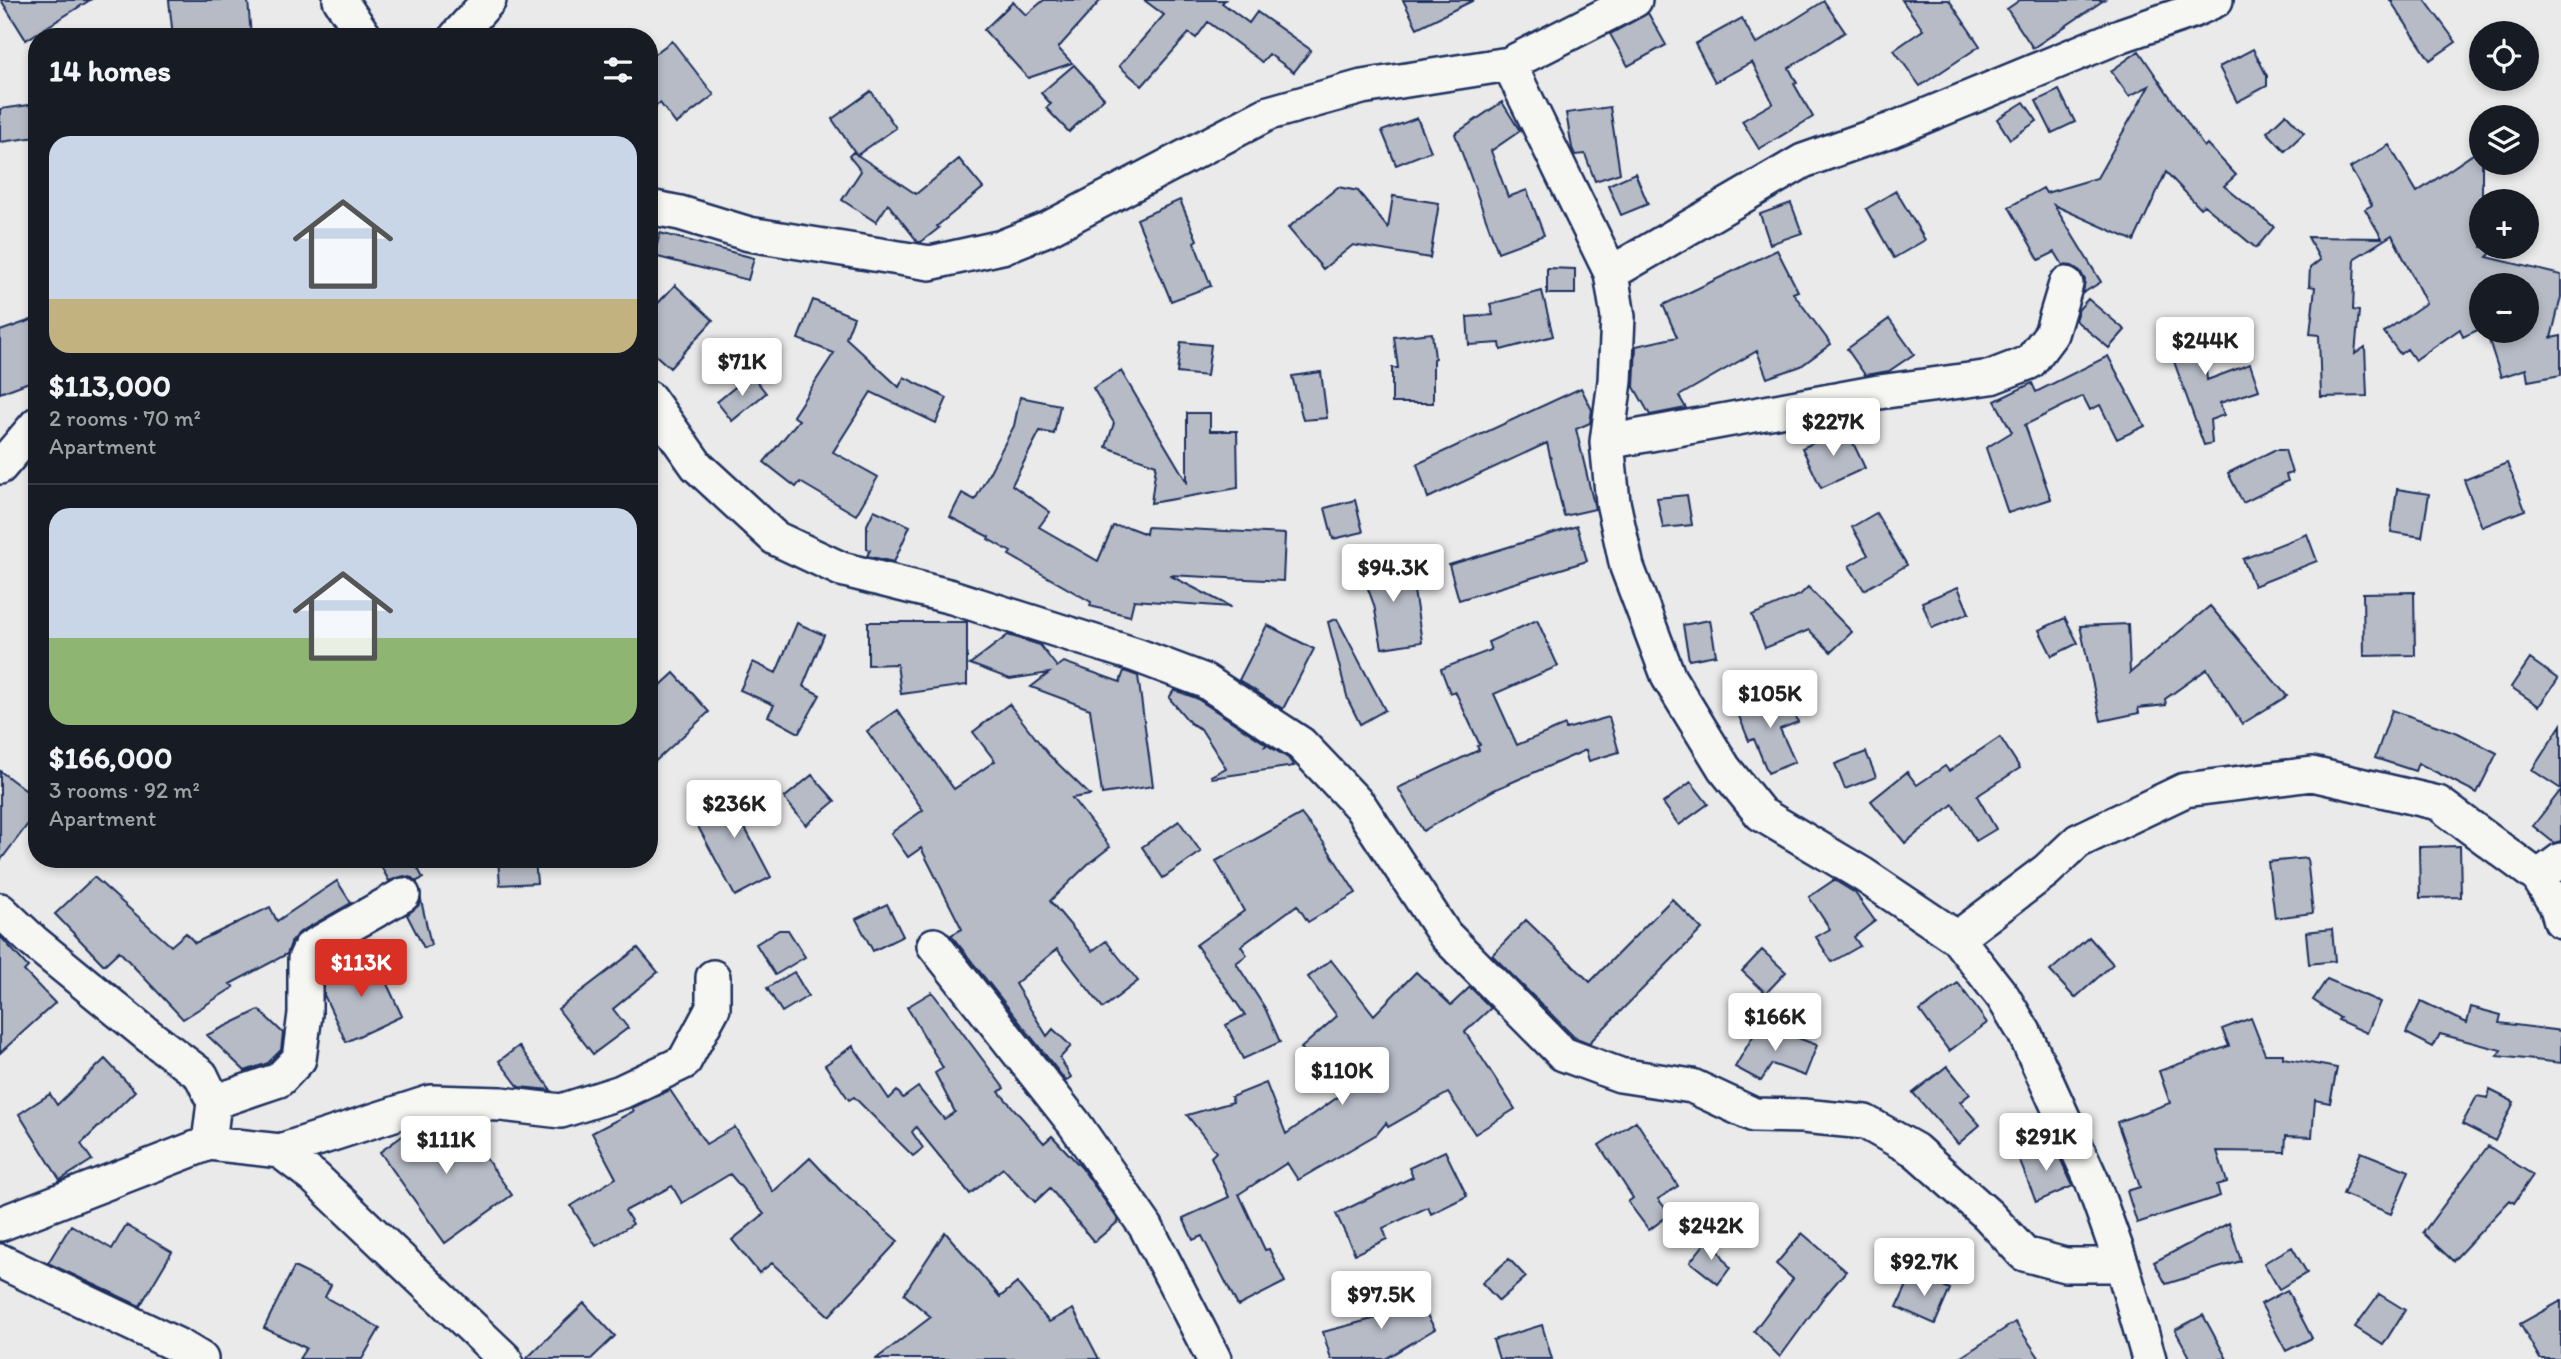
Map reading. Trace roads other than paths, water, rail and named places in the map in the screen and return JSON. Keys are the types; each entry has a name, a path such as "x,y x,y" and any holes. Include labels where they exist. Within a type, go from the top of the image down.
{"street":[{"path":"341,0 359,28"},
{"path":"464,28 489,0"},
{"path":"658,209 749,234 930,263 1002,247 1047,229 1269,113 1362,87 1509,64 1635,0"},
{"path":"1611,272 1802,161 1891,130 2122,35 2216,0"},
{"path":"1509,64 1611,272 1618,317 1615,381 1607,442 1613,502 1627,567 1669,678 1724,768 1760,814 1862,874 1957,938 2003,997 2024,1032 2092,1181 2122,1265 2149,1359"},
{"path":"1607,442 1879,392 1991,377 2030,362 2051,334 2066,284"},
{"path":"658,411 697,466 775,538 841,569 952,597 1136,655 1205,681 1301,744 1360,806 1445,935 1563,1054 1620,1075 1692,1086 1754,1115 1865,1122 1915,1150 1988,1215 2024,1254 2065,1265 2122,1265"},
{"path":"0,467 28,434"},
{"path":"1957,938 2046,871 2078,841 2185,790 2312,774 2438,803 2549,869 2561,921"},
{"path":"214,1102 279,1080 299,1059 305,1014 305,959 310,947 403,895"},
{"path":"0,910 97,994 201,1075 214,1102 209,1143"},
{"path":"934,945 1074,1123 1146,1227 1214,1359"},
{"path":"0,1224 209,1143 280,1151 431,1101 501,1104 561,1111 621,1092 684,1062 713,1008 713,977"},
{"path":"280,1151 314,1177 505,1359"},
{"path":"0,1261 201,1359"}]}
